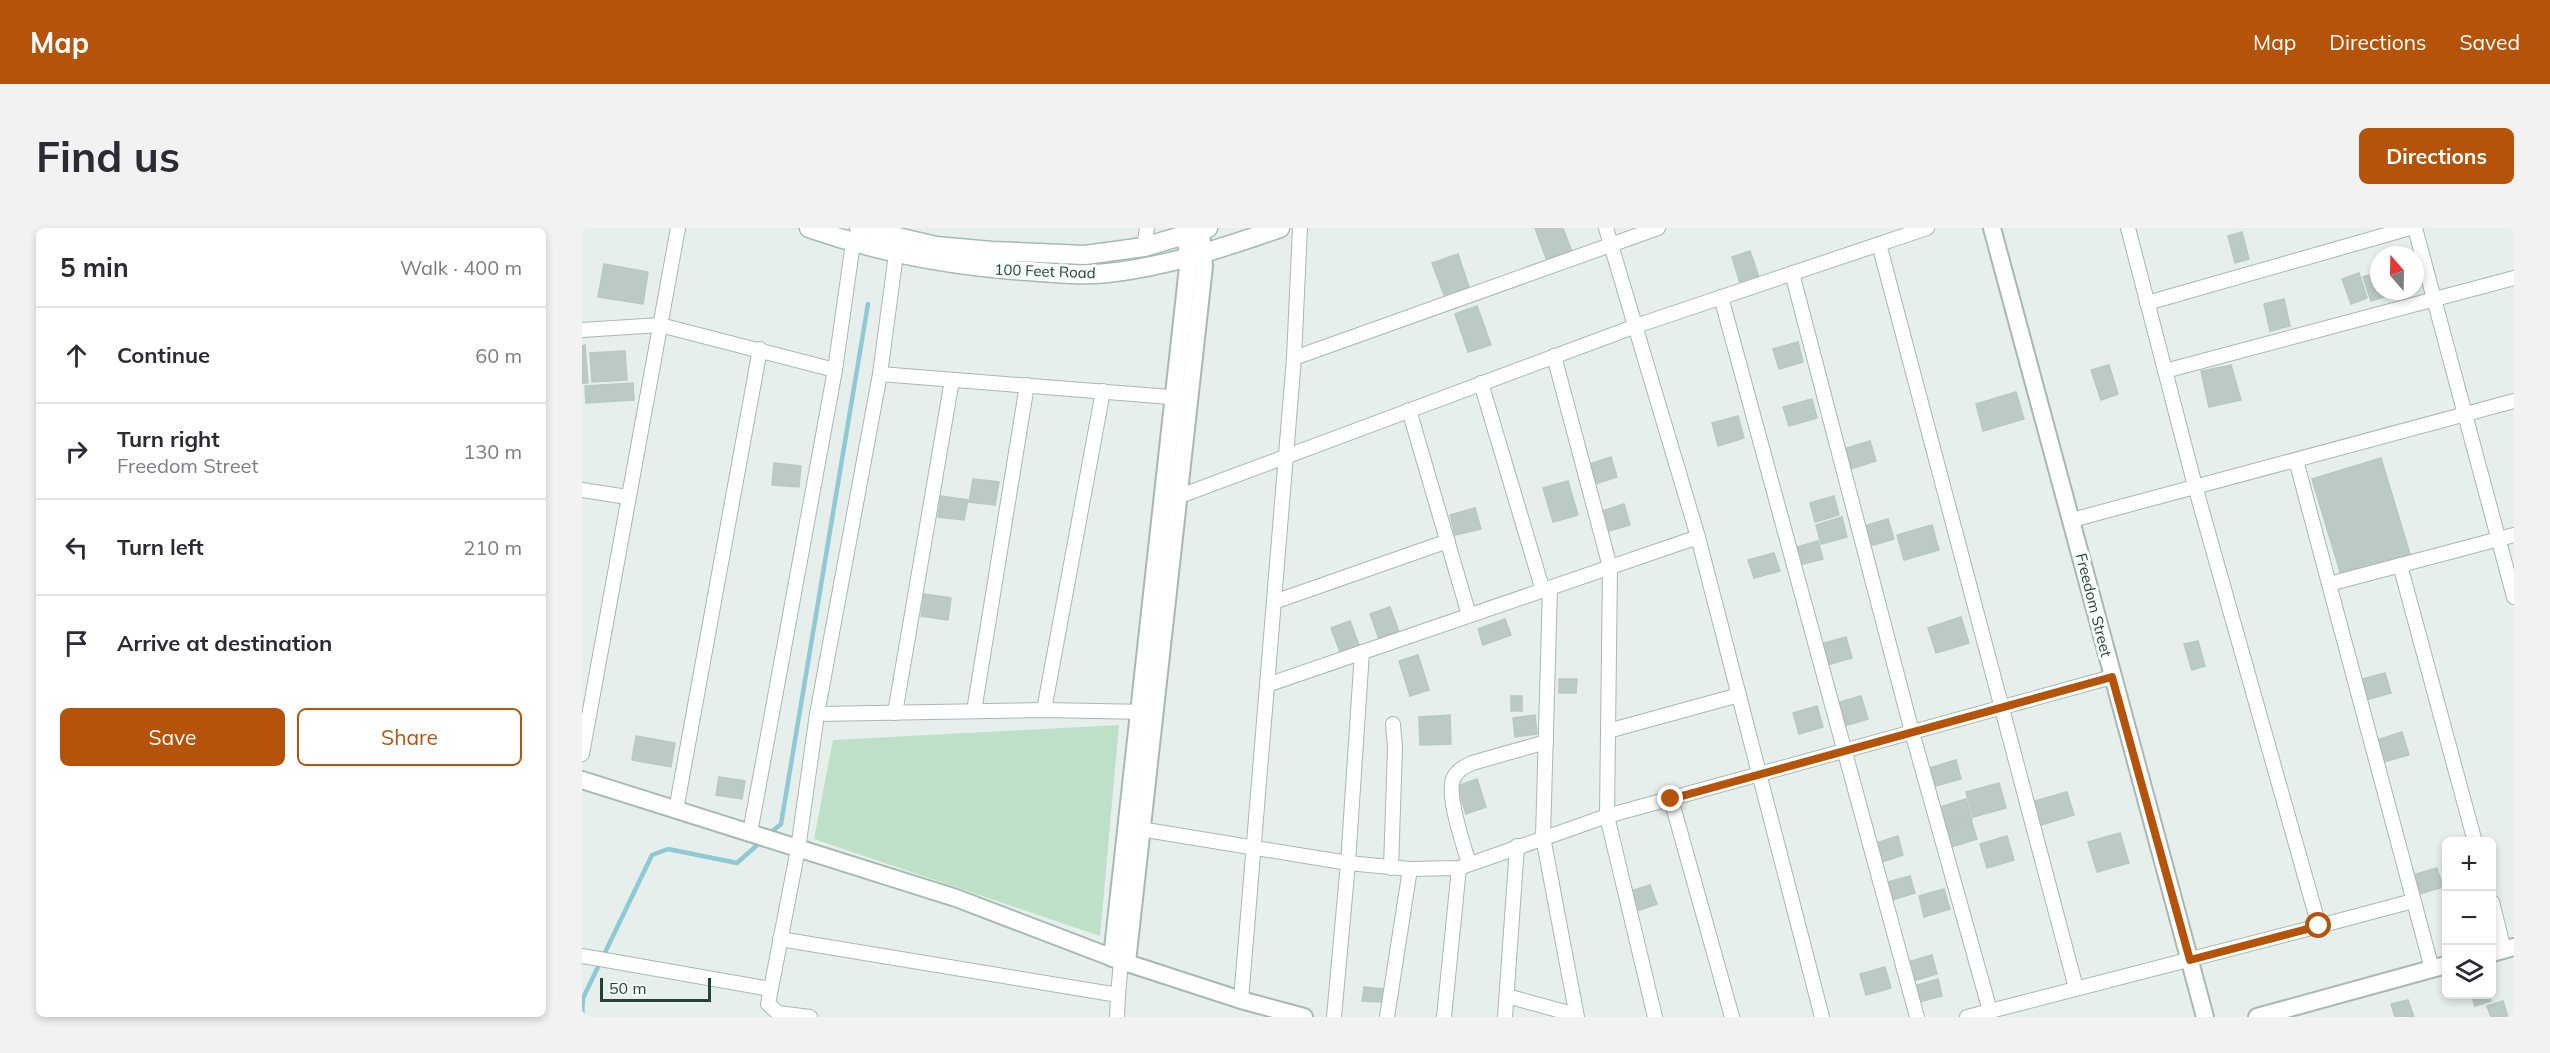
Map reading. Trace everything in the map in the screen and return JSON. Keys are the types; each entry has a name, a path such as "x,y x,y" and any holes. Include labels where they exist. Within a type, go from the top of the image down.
{"main road":[{"name":"100 Feet Road","path":"809,228 936,246 1085,255 1144,247 1198,231"},
{"name":"100 Feet Road","path":"856,236 896,254 986,268 1061,274 1106,273 1145,267 1280,228"}],"street":[{"path":"582,754 627,497 678,228"},
{"path":"1144,247 1147,228"},
{"path":"1241,1000 1294,358 1300,228"},
{"path":"1606,228 1698,537 1822,1017"},
{"path":"1294,358 1658,228"},
{"path":"1162,503 1636,326 1926,228"},
{"name":"Freedom Street","path":"1992,228 2205,1017"},
{"path":"2147,303 2410,228"},
{"path":"2415,228 2514,597"},
{"path":"2131,229 2147,303 2196,486 2319,926"},
{"path":"1116,1017 1147,712 1178,497 1181,398 1198,231"},
{"path":"750,833 835,370 856,236"},
{"path":"1879,244 2076,988"},
{"path":"810,1017 778,1013 768,1004 798,849 817,714 880,374 896,254"},
{"path":"1792,273 1912,732 1990,1011"},
{"path":"2165,371 2514,278"},
{"path":"1721,297 1917,1017"},
{"path":"582,330 660,325 835,370"},
{"path":"676,810 760,349"},
{"path":"1554,356 1610,567 1607,816 1655,1017"},
{"path":"880,374 1181,398"},
{"path":"895,712 952,380"},
{"path":"1481,383 1546,590 1543,837 1576,1016 1507,996"},
{"path":"974,711 1027,385"},
{"path":"1044,710 1103,391"},
{"path":"1147,712 1162,503 1181,398"},
{"path":"2072,520 2514,401"},
{"path":"1409,410 1469,615"},
{"path":"2257,1017 2439,967 2414,901 2296,460"},
{"path":"582,490 627,497"},
{"path":"2329,584 2514,535"},
{"path":"1267,685 1698,537"},
{"path":"1274,602 1448,541"},
{"path":"2400,565 2474,837"},
{"path":"1334,1017 1348,864 1362,652"},
{"path":"1134,828 1348,864 1410,869 1464,866 1607,816 2112,677"},
{"path":"1608,731 1739,695"},
{"path":"817,714 1044,710 1147,712"},
{"path":"1391,868 1395,748 1392,724"},
{"path":"1444,1017 1464,866 1451,792 1454,777 1461,768 1472,763 1545,742"},
{"path":"582,780 956,898 1120,960 1241,1000 1304,1017"},
{"path":"1671,799 1732,1017"},
{"path":"1505,1017 1517,846"},
{"path":"1387,1017 1410,869"},
{"path":"1967,1017 2414,901"},
{"path":"2496,919 2503,950"},
{"path":"780,939 1118,995"},
{"path":"582,956 770,989"}],"green space":[{"path":"1119,725 1100,936 814,839 833,740"}],"building":[{"path":"1535,228 1563,228 1572,252 1547,261"},
{"path":"2242,232 2249,259 2235,263 2228,236"},
{"path":"1750,251 1759,277 1740,283 1732,257"},
{"path":"1458,254 1469,287 1444,295 1432,263"},
{"path":"604,264 648,272 643,304 598,297"},
{"path":"2359,273 2367,298 2351,304 2342,279"},
{"path":"2370,275 2370,298 2363,277"},
{"path":"2284,299 2290,326 2270,331 2264,304"},
{"path":"1477,306 1491,345 1468,352 1455,314"},
{"path":"1798,342 1803,362 1779,369 1773,349"},
{"path":"585,345 588,383 582,383 582,346"},
{"path":"625,351 627,380 592,382 590,353"},
{"path":"2109,365 2118,394 2101,400 2091,370"},
{"path":"2231,365 2241,400 2209,407 2201,371"},
{"path":"633,383 634,400 586,403 585,386"},
{"path":"2016,392 2024,419 1983,431 1976,404"},
{"path":"1812,399 1817,418 1789,426 1783,407"},
{"path":"1738,416 1744,438 1718,446 1712,423"},
{"path":"1870,441 1876,461 1850,469 1844,449"},
{"path":"1611,457 1617,477 1595,484 1590,464"},
{"path":"2381,458 2410,554 2341,575 2312,479"},
{"path":"774,463 801,466 799,487 772,485"},
{"path":"973,479 999,482 995,505 969,502"},
{"path":"1568,481 1578,515 1553,522 1543,488"},
{"path":"941,496 968,500 964,520 938,517"},
{"path":"1834,496 1839,515 1815,522 1810,503"},
{"path":"1624,504 1630,525 1605,532 1599,512"},
{"path":"1475,508 1481,529 1455,535 1450,515"},
{"path":"1842,517 1847,537 1821,544 1816,525"},
{"path":"1888,519 1894,539 1870,546 1864,526"},
{"path":"1932,525 1939,550 1904,560 1897,535"},
{"path":"1818,541 1823,559 1799,565 1794,548"},
{"path":"1774,553 1780,571 1754,578 1748,560"},
{"path":"924,594 951,598 948,620 921,616"},
{"path":"1390,607 1399,632 1379,639 1370,614"},
{"path":"1961,617 1969,643 1936,653 1928,628"},
{"path":"1505,619 1511,635 1483,645 1478,629"},
{"path":"1350,621 1359,645 1340,652 1331,628"},
{"path":"1846,637 1852,658 1827,665 1821,644"},
{"path":"2198,641 2205,666 2192,670 2184,644"},
{"path":"1418,655 1429,690 1410,696 1399,661"},
{"path":"2385,673 2391,693 2365,700 2359,680"},
{"path":"1559,679 1577,679 1576,693 1559,693"},
{"path":"1511,696 1522,696 1522,711 1511,711"},
{"path":"1861,696 1868,719 1844,726 1837,703"},
{"path":"1817,706 1823,727 1799,734 1793,713"},
{"path":"1450,715 1451,744 1420,745 1419,717"},
{"path":"1535,715 1537,734 1515,737 1513,718"},
{"path":"2402,732 2409,755 2383,762 2377,740"},
{"path":"636,736 675,743 671,767 632,760"},
{"path":"1956,760 1961,779 1935,786 1929,768"},
{"path":"719,777 745,781 742,799 716,795"},
{"path":"1477,779 1486,807 1466,814 1457,786"},
{"path":"1999,783 2006,808 1973,817 1966,792"},
{"path":"2067,792 2074,815 2038,826 2031,802"},
{"path":"1966,799 1972,820 1946,827 1940,807"},
{"path":"1971,820 1977,839 1951,847 1946,827"},
{"path":"2120,833 2129,863 2097,872 2088,842"},
{"path":"1898,836 1903,855 1879,863 1873,844"},
{"path":"2007,836 2014,860 1987,868 1980,844"},
{"path":"2437,868 2442,887 2419,894 2413,875"},
{"path":"1910,876 1915,893 1889,901 1884,883"},
{"path":"1650,885 1657,904 1634,912 1628,892"},
{"path":"1944,889 1950,909 1924,917 1919,896"},
{"path":"1932,955 1937,974 1913,981 1908,962"},
{"path":"1885,967 1891,988 1866,995 1860,974"},
{"path":"1938,979 1942,996 1919,1002 1914,986"},
{"path":"1364,987 1384,989 1383,1002 1362,1001"},
{"path":"2473,999 2490,999 2491,1001 2475,1006"},
{"path":"2408,1000 2414,1017 2395,1017 2391,1004"},
{"path":"2503,1001 2508,1017 2491,1017 2487,1006"}],"waterway":[{"path":"769,834 781,824 868,304"},
{"path":"582,1017 583,998 652,855 668,849 737,863 763,840"}],"route":[{"path":"1671,799 2112,677 2190,960 2319,926"}]}
